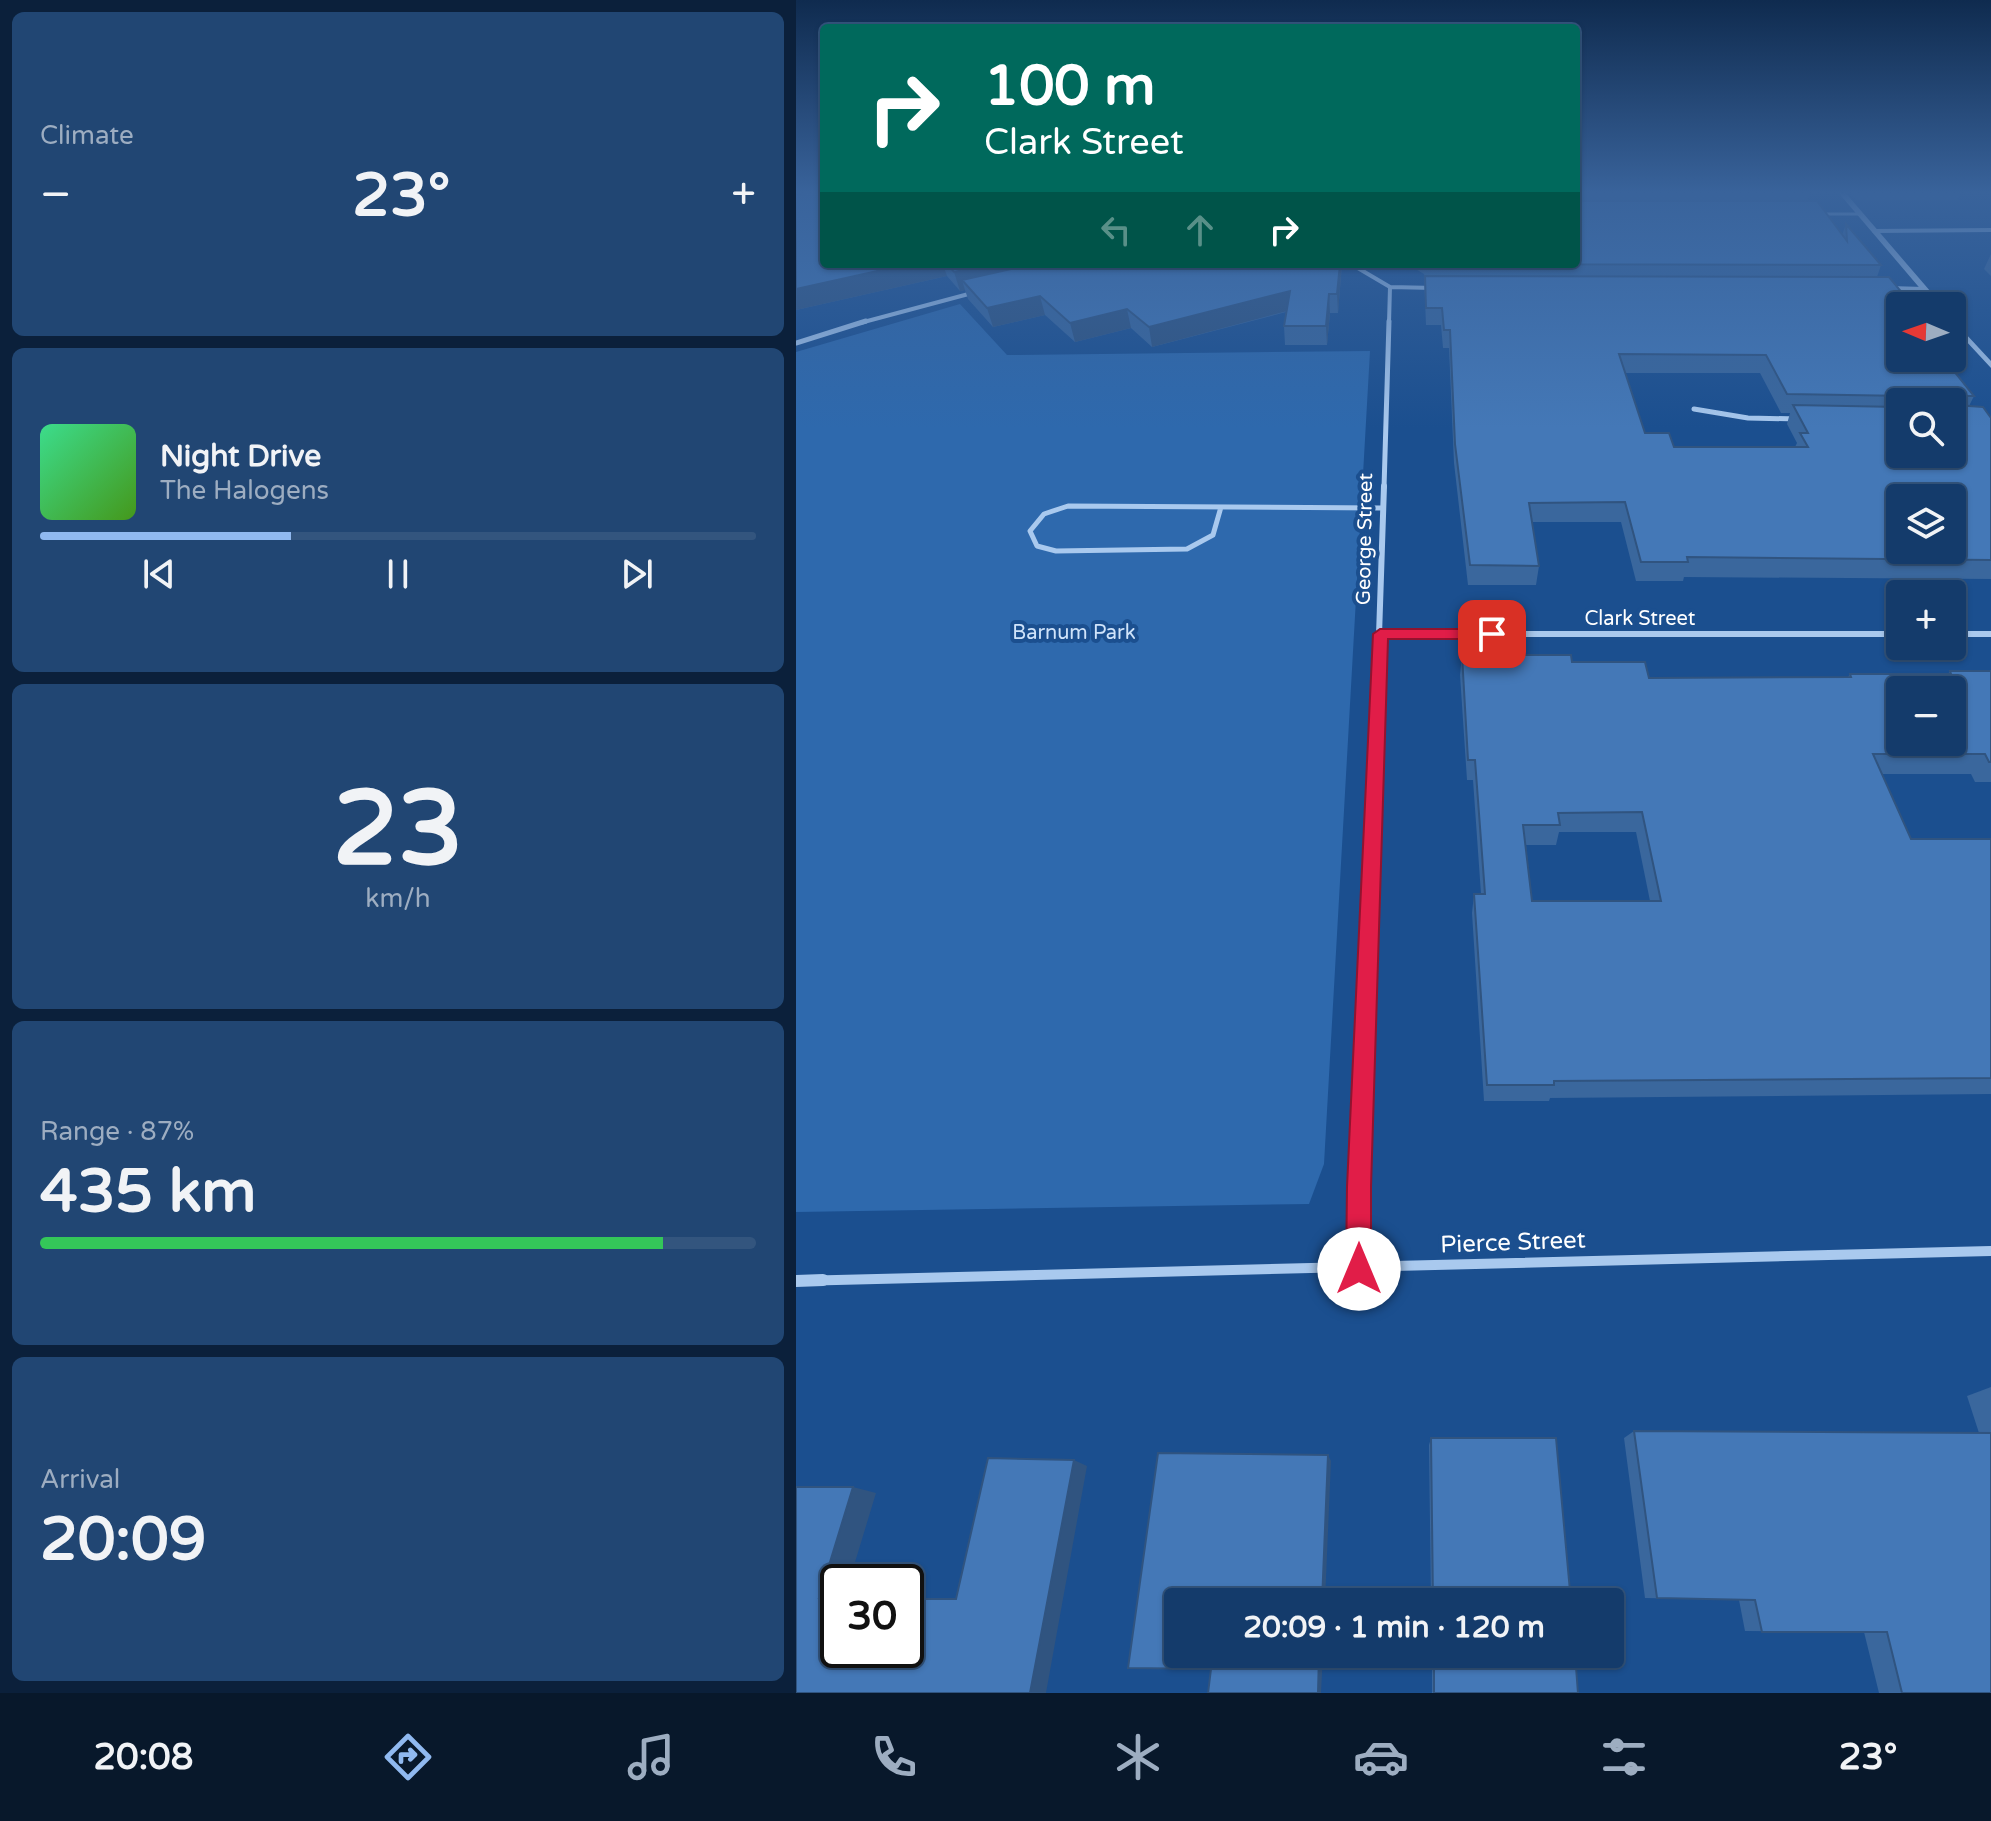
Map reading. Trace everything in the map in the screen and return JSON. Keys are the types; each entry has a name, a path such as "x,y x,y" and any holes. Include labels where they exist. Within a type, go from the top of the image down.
{"street":[{"path":"1361,270 1390,287 1442,288"},
{"path":"1908,270 1927,292"},
{"name":"George Street","path":"1359,1269 1359,1187 1390,287"},
{"path":"1876,288 1924,289"},
{"path":"796,343 905,309 989,289"},
{"path":"1966,337 1991,366"},
{"path":"1694,409 1748,418 1809,419"},
{"name":"Clark Street","path":"1380,634 1886,634"},
{"path":"1966,634 1991,634"},
{"name":"Pierce Street","path":"796,1281 1991,1251"}],"lane":[{"path":"1221,507 1215,536 1206,543 1187,549 1056,551 1037,546 1030,531 1044,514 1068,506 1382,508"}],"green space":[{"name":"Barnum Park","path":"960,304 1007,355 1370,351 1324,1164 1309,1204 796,1212 796,352"}],"building":[{"path":"796,270 882,270 796,289"},
{"path":"1007,270 1339,270 1337,294 1329,294 1326,326 1284,326 1290,291 1149,327 1127,309 1070,323 1040,296 987,308 962,280"},
{"path":"1425,276 1889,277 1901,292 1886,292 1886,372 1955,372 1974,396 1966,396 1966,388 1886,388 1886,396 1787,394 1766,355 1619,354 1645,433 1669,433 1674,447 1808,447 1800,433 1808,433 1793,405 1886,407 1886,468 1966,468 1966,406 1983,407 1991,418 1991,560 1966,560 1966,484 1886,484 1886,559 1687,557 1688,562 1641,562 1625,502 1529,503 1539,566 1470,565 1455,444 1450,330 1444,330 1442,308 1426,308"},
{"path":"1462,655 1571,655 1572,662 1645,662 1649,678 1851,677 1850,674 1991,671 1991,762 1985,754 1966,754 1966,676 1886,676 1886,754 1873,754 1911,839 1991,839 1991,1078 1554,1081 1554,1085 1487,1085 1474,894 1485,894 1475,760 1468,760","holes":["1642,812 1661,901 1532,901 1523,825 1560,825 1558,813"]},
{"path":"1634,1431 1991,1433 1991,1693 1902,1693 1887,1632 1762,1632 1755,1600 1657,1598"},
{"path":"1431,1438 1556,1438 1570,1588 1433,1588"},
{"path":"1158,1453 1328,1455 1323,1588 1164,1588 1164,1668 1319,1668 1318,1693 1208,1693 1211,1669 1128,1668"},
{"path":"988,1458 1074,1460 1030,1693 796,1693 796,1487 853,1487 829,1564 820,1564 820,1668 924,1668 924,1599 956,1599"},
{"path":"1434,1668 1576,1668 1578,1693 1434,1693"}],"route":[{"path":"1359,1269 1359,1187 1380,634 1492,634"}]}
